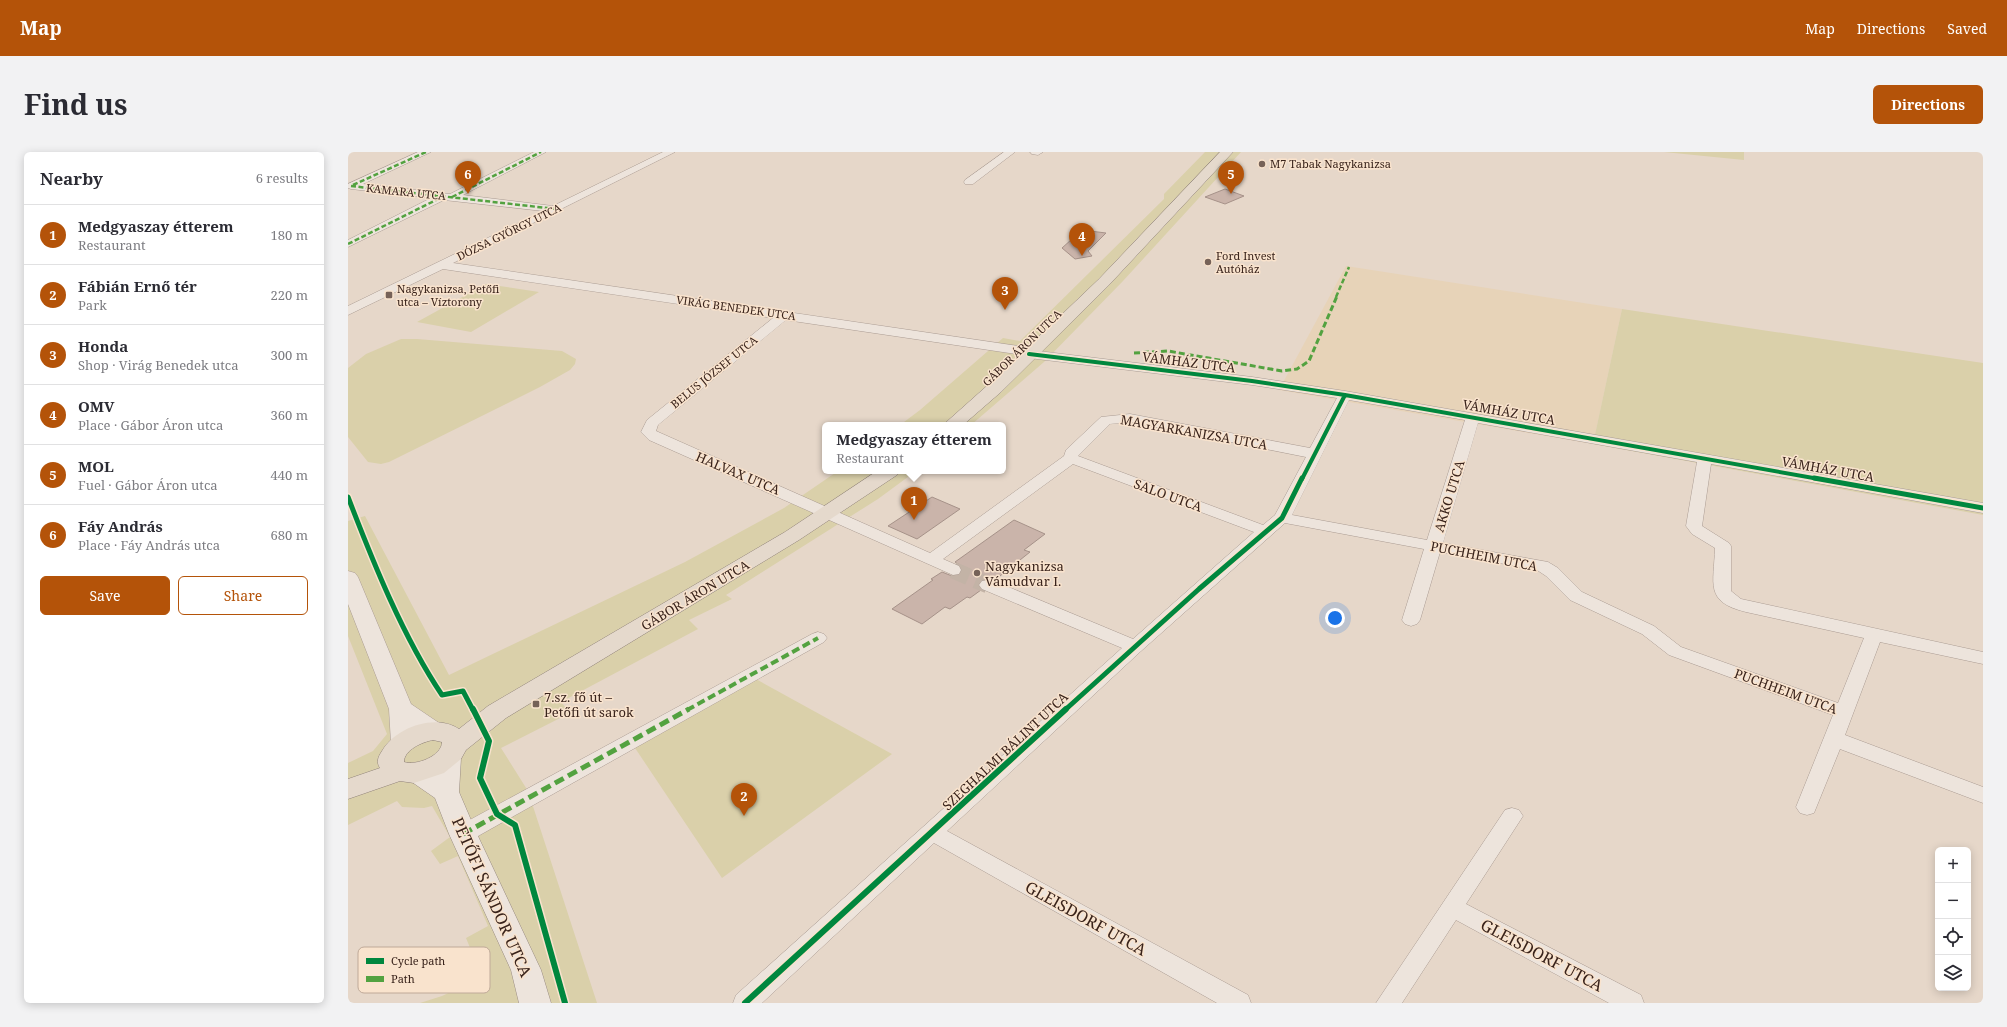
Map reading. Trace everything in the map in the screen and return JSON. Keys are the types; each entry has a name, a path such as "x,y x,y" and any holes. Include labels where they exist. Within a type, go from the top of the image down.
{"main road":[{"name":"GÁBOR ÁRON UTCA","path":"956,422 972,409 1104,282 1227,152"},
{"name":"GÁBOR ÁRON UTCA","path":"348,786 403,761 429,770 445,742 655,619 829,513 886,474"},
{"name":"GÁBOR ÁRON UTCA","path":"348,789 403,761 423,733 445,742"},
{"name":"PETŐFI SÁNDOR UTCA","path":"445,742 446,792 463,834 526,970 535,1003"},
{"path":"403,761 446,792"}],"street":[{"path":"350,187 426,152"},
{"path":"348,244 541,152"},
{"name":"DÓZSA GYÖRGY UTCA","path":"348,311 670,152"},
{"path":"969,182 1010,152"},
{"name":"KAMARA UTCA","path":"350,187 556,208"},
{"name":"VIRÁG BENEDEK UTCA","path":"441,265 1031,353"},
{"name":"BELUS JÓZSEF UTCA","path":"648,432 652,423 784,315"},
{"name":"VÁMHÁZ UTCA","path":"1031,353 1252,381 1345,395 1983,508"},
{"path":"1282,518 1345,395"},
{"name":"MAGYARKANIZSA UTCA","path":"931,560 1071,458 1071,453 1100,424 1106,420 1120,417 1316,454"},
{"name":"AKKO UTCA","path":"1412,620 1473,417"},
{"name":"HALVAX UTCA","path":"648,432 654,437 829,513 953,570"},
{"name":"SALO UTCA","path":"1071,458 1265,531"},
{"path":"1705,458 1694,526 1698,531 1723,546 1722,589 1725,597 1732,602 1746,607 1983,658"},
{"name":"PUCHHEIM UTCA","path":"1282,518 1542,566 1552,572 1576,596 1648,630 1675,651 1844,712"},
{"name":"SZEGHALMI BÁLINT UTCA","path":"745,1003 933,833 1134,646 1265,531 1282,518"},
{"path":"348,577 401,709 403,761"},
{"path":"988,585 1134,646"},
{"path":"1807,807 1874,635"},
{"path":"463,834 818,638"},
{"path":"401,709 445,742"},
{"path":"1834,739 1983,795"},
{"path":"1388,1003 1512,816"},
{"name":"GLEISDORF UTCA","path":"933,833 1239,1003"},
{"name":"GLEISDORF UTCA","path":"1452,907 1632,1003"}],"shaded area":[{"path":"1205,152 1241,152 1123,281 1044,362 974,422 904,422 920,410 1003,338 1020,341 1164,199 1164,194"},
{"path":"1664,152 1744,152 1744,160"},
{"path":"1346,266 1622,309 1593,444 1279,390"},
{"path":"486,284 539,292 471,332 417,322"},
{"path":"1622,309 1983,363 1983,515 1593,444"},
{"path":"401,339 562,351 576,359 575,364 570,370 540,387 389,462 381,464 368,462 348,437 348,368 366,354"},
{"path":"834,474 912,474 878,499 726,595 732,599 689,620 698,629 561,702 570,713 501,748 528,791 597,1003 420,1003 448,993 490,993 490,947 470,947 466,938 488,926 458,856 440,864 431,851 450,837 432,806 424,808 402,807 397,801 348,825 348,763 373,751 387,734 348,636 348,521 365,516 449,675 685,562 784,508"},
{"path":"754,678 892,754 722,878 635,748"}],"building":[{"path":"1225,189 1244,196 1225,204 1205,197"},
{"path":"1082,230 1106,233 1088,251 1092,256 1075,259 1062,248"},
{"path":"932,497 960,509 917,539 888,526"},
{"name":"Nagykanizsa Vámudvar I.","path":"1014,520 1045,534 1024,550 1030,552 995,580 981,580 978,585 981,590 970,598 967,597 950,609 945,607 922,624 892,609 942,572 952,576 959,575 962,569 960,565 955,562"}],"tunnel":[{"path":"953,570 988,585"}],"marked path":[{"path":"353,185 426,152"},
{"path":"452,197 541,152"},
{"path":"351,186 556,209"},
{"path":"348,244 444,196"},
{"path":"1134,353 1168,351 1282,371 1293,370 1309,361 1349,267"},
{"path":"463,834 818,638"}],"cycle path":[{"path":"1029,354 1252,381 1345,395 1983,508"},
{"path":"745,1003 1199,589 1282,518 1345,395"},
{"path":"348,497 390,597 425,670 442,695 463,691 489,741 480,778 497,814 515,825 565,1003"}],"place":[{"name":"M7 Tabak Nagykanizsa","path":"1262,164"},
{"name":"Fáy András","path":"468,194"},
{"name":"MOL","path":"1231,194"},
{"name":"OMV","path":"1082,256"},
{"name":"Ford Invest Autóház","path":"1208,262"},
{"name":"Nagykanizsa, Petőfi utca – Víztorony","path":"389,295"},
{"name":"Honda","path":"1005,310"},
{"name":"Medgyaszay étterem","path":"914,520"},
{"name":"Nagykanizsa Vámudvar I.","path":"977,573"},
{"name":"7.sz. fő út – Petőfi út sarok","path":"536,704"},
{"name":"Fábián Ernő tér","path":"744,816"}]}
